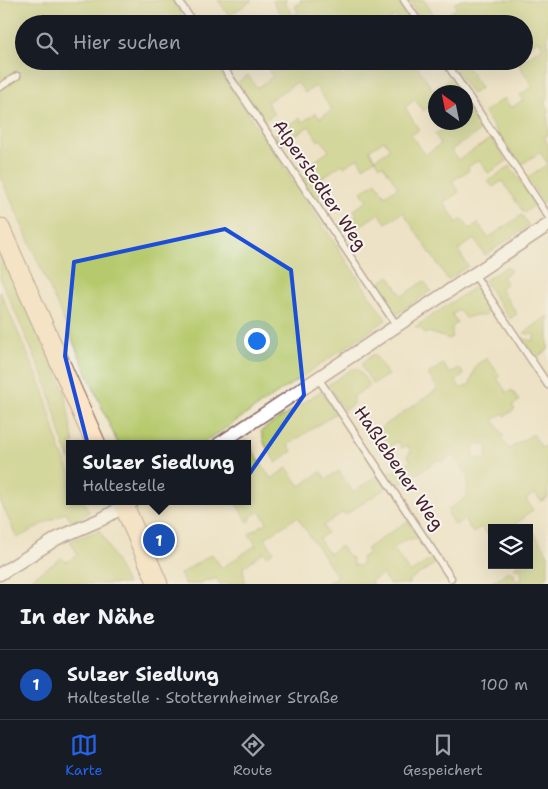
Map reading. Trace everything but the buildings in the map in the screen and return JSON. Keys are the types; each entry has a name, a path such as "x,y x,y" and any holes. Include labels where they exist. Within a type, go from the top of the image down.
{"main road":[{"path":"0,228 94,440"},
{"path":"127,505 158,584"}],"street":[{"path":"225,440 548,224"},
{"path":"0,574 58,538 122,505"}],"lane":[{"path":"178,0 188,15"},
{"path":"404,0 414,15"},
{"name":"Alperstedter Weg","path":"225,70 397,326"},
{"path":"451,70 548,216"},
{"path":"0,87 17,76"},
{"path":"474,274 548,385"},
{"name":"Haßlebener Weg","path":"318,378 451,578"}],"highlighted area":[{"path":"225,229 291,270 304,395 250,473 137,489 87,441 65,356 74,262"}],"green space":[{"path":"0,0 172,0 182,15 15,15 15,70 219,70 386,320 208,440 116,440 0,175"},
{"path":"218,0 252,0 230,15 228,15"},
{"path":"287,0 284,2 293,15 279,15 281,14 273,1"},
{"path":"300,0 399,0 409,15 293,15 298,12 295,6 301,3"},
{"path":"409,0 424,0 434,15 418,15"},
{"path":"460,0 548,0 548,100 544,103 548,109 548,135 544,137 548,144 548,164 540,152 519,166 484,112 504,98 511,108 523,100 520,95 533,86 522,70 533,70 533,54 543,47 539,40 533,44 533,15 447,15 457,8 454,4"},
{"path":"269,70 338,70 342,77 352,70 420,70 430,85 428,85 428,108 423,111 415,100 405,107 419,130 411,135 425,155 441,144 435,134 443,130 473,130 473,110 484,128 451,150 458,160 492,138 507,161 488,173 479,160 468,167 469,170 452,181 459,192 444,202 457,223 463,219 469,229 478,223 488,238 522,215 529,226 485,255 474,239 458,250 468,266 448,280 403,212 386,223 379,213 353,231 347,222 357,216 354,210 367,201 361,192 376,182 385,196 398,187 383,165 380,166 375,159 363,167 358,158 344,167 342,164 319,180 326,191 315,199 302,179 313,171 309,165 329,151 321,139 318,141 309,126 280,145 273,135 300,118 303,122 316,113 320,118 332,110 316,86 305,93 297,82 267,102 274,114 264,121 238,82 248,75 257,88 273,77","holes":["384,140 390,149 375,159 369,150"]},
{"path":"455,70 469,70 481,88 473,93 473,85 466,85"},
{"path":"451,78 456,85 440,85"},
{"path":"548,164 548,209 527,178"},
{"path":"510,166 536,204 524,213 502,181 493,187 488,181"},
{"path":"0,246 64,389 73,440 66,440 66,451 46,382 0,278"},
{"path":"507,266 511,271 502,277 507,283 500,288 517,314 510,319 484,281"},
{"path":"389,276 402,296 424,281 431,291 394,316 374,287"},
{"path":"476,286 492,310 484,316 477,315 465,318 459,310 452,315 457,322 452,328 452,337 449,339 428,332 425,334 422,329 415,327"},
{"path":"0,292 43,389 60,450 66,463 66,505 86,505 89,512 82,518 72,522 66,512 17,538 0,500"},
{"path":"548,316 548,350 535,358 522,338 533,341 535,335 524,333"},
{"path":"374,354 388,375 373,384 362,367 363,362"},
{"path":"487,358 500,376 497,378 507,393 512,390 519,401 512,406 515,409 505,416 503,413 493,420 504,436 501,438 509,449 533,434 542,448 548,444 548,497 542,501 535,493 526,499 533,510 524,518 515,524 488,524 488,534 481,527 473,533 464,519 455,525 449,516 449,509 467,497 468,476 453,455 441,462 439,459 397,487 388,472 394,472 411,461 407,455 411,452 407,445 402,448 398,441 389,447 380,435 372,440 369,436 438,389 428,374 443,364 450,374 459,368 464,375 456,381 461,389 470,384 476,365","holes":["478,444 488,446 486,460 472,458 473,447"]},
{"path":"352,369 358,369 370,386 353,397 353,404 344,410 328,385"},
{"path":"321,391 336,413 288,445 292,451 276,463 265,445 261,431"},
{"path":"251,448 271,479 287,468 300,486 321,472 326,479 339,471 353,492 377,476 386,488 345,515 343,512 323,526 327,533 319,539 329,554 341,546 348,556 352,558 353,565 359,566 362,564 361,558 369,553 366,549 408,521 418,537 417,539 407,539 393,548 410,573 433,558 436,563 408,581 410,584 389,584 382,574 371,581 373,584 326,584 337,576 297,517 265,538 274,552 267,556 264,552 243,567 245,584 220,584 216,578 209,581 208,579 199,584 185,584 180,574 212,554 222,568 256,545 249,534 267,522 260,511 250,517 251,520 248,522 236,505 251,505 251,492 254,490 251,486"},
{"path":"100,530 127,584 35,584 32,578 62,558 66,562 78,555 70,541"},
{"path":"533,532 548,554 548,576 536,584 490,584 508,571 515,574 516,581 522,580 521,569 533,569"}],"place":[{"name":"Sulzer Siedlung","path":"159,540"}]}
